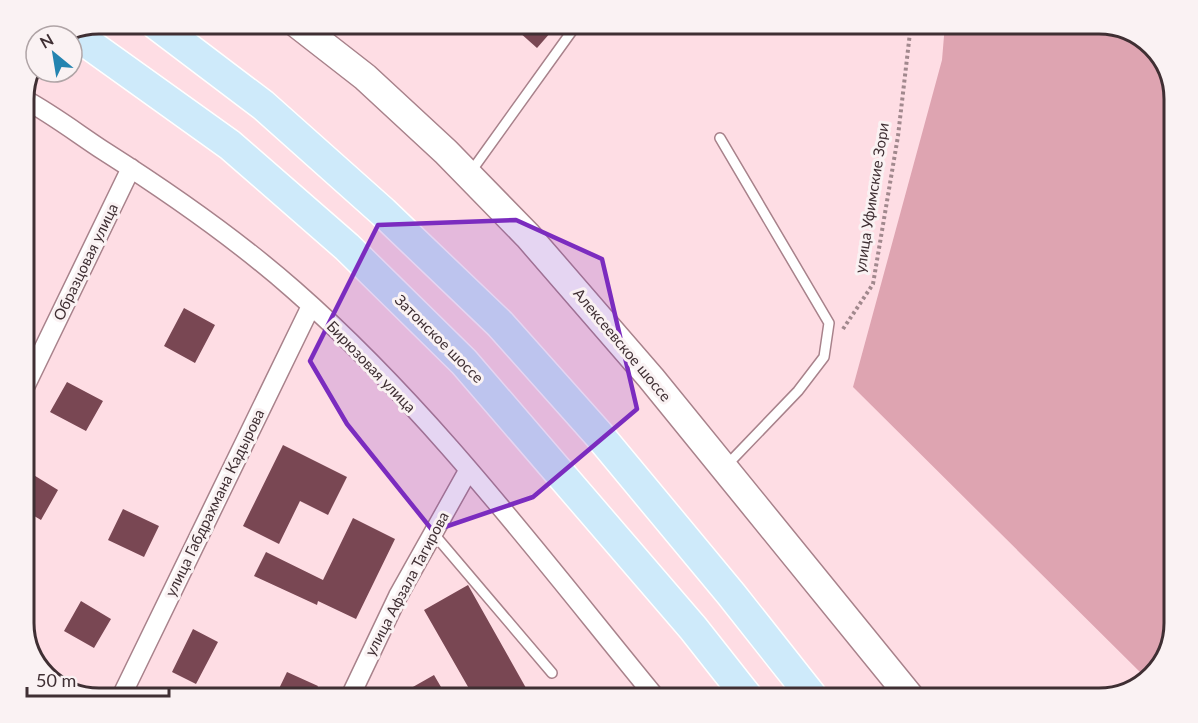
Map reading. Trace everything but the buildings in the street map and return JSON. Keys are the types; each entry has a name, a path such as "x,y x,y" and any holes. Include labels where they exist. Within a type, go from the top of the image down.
{"main road":[{"path":"169,34 263,105 383,212 500,324 598,435 805,688"},
{"name":"Алексеевское шоссе","path":"310,34 365,77 528,236 651,378 903,688"},
{"name":"Затонское шоссе","path":"84,40 230,145 347,247 465,362 685,619 740,688"}],"street":[{"name":"Бирюзовая улица","path":"35,106 226,233 311,306 371,364 468,471 648,688"},
{"name":"Образцовая улица","path":"35,366 131,168"},
{"name":"улица Габдрахмана Кадырова","path":"125,688 311,306"},
{"name":"улица Афзала Тагирова","path":"354,688 398,596 468,471"}],"lane":[{"path":"468,175 570,34"},
{"path":"720,138 829,323 824,357 798,391 724,468"},
{"path":"433,533 552,673"}],"path":[{"name":"улица Уфимские Зори","path":"824,357 873,284 898,136 910,34"}],"highlighted area":[{"path":"516,220 602,259 637,409 533,497 433,531 347,424 310,361 378,225"}],"shaded area":[{"path":"944,34 1098,34 1131,43 1147,57 1160,79 1163,96 1164,623 1159,648 1150,663 1140,673 853,387 942,60"}]}
